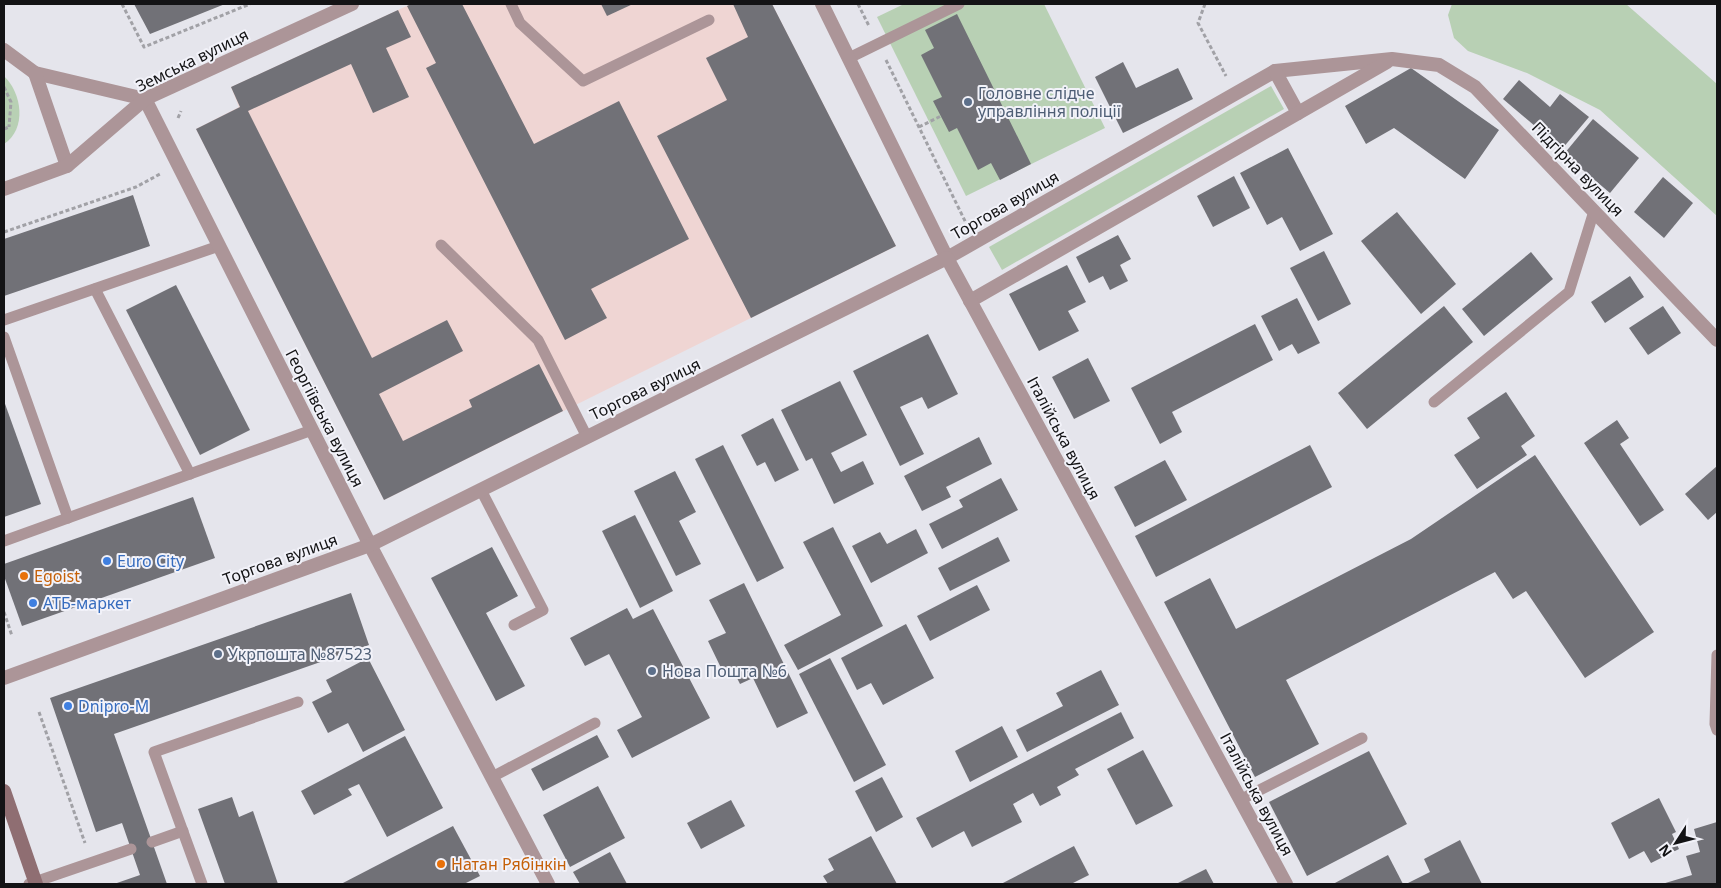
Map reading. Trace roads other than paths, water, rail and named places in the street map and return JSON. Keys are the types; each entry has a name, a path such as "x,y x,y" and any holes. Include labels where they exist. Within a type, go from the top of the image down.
{"main road":[{"path":"4,791 33,884"}],"street":[{"name":"Земська вулиця","path":"4,189 67,166 144,99 352,4"},
{"name":"Італійська вулиця","path":"822,4 970,301 1286,884"},
{"path":"4,50 35,73 144,99"},
{"path":"970,301 1392,60"},
{"name":"Торгова вулиця","path":"4,678 370,545 948,258 1275,71 1392,60"},
{"name":"Підгірна вулиця","path":"1392,60 1439,65 1475,87 1717,340"},
{"path":"1275,71 1298,113"},
{"path":"35,73 67,166"},
{"name":"Георгіївська вулиця","path":"144,99 370,545 548,884"}],"lane":[{"path":"511,4 520,24 583,81 709,20"},
{"path":"849,58 959,4"},
{"path":"1434,402 1569,292 1594,211"},
{"path":"441,245 538,340 587,437"},
{"path":"4,320 219,246"},
{"path":"96,289 190,474"},
{"path":"4,337 68,518"},
{"path":"4,542 312,430"},
{"path":"481,490 544,610 514,625"},
{"path":"1717,654 1715,724 1717,730"},
{"path":"202,884 154,752 298,702"},
{"path":"492,777 595,723"},
{"path":"1240,800 1362,738"},
{"path":"152,842 183,831"},
{"path":"33,884 131,849"}],"place":[{"name":"Головне слідче управління поліції","path":"968,102"},
{"name":"Euro City","path":"107,561"},
{"name":"Egoist","path":"24,576"},
{"name":"АТБ-маркет","path":"33,603"},
{"name":"Укрпошта №87523","path":"218,654"},
{"name":"Нова Пошта №6","path":"652,671"},
{"name":"Dnipro-M","path":"68,706"},
{"name":"Натан Рябінкін","path":"441,864"}]}
